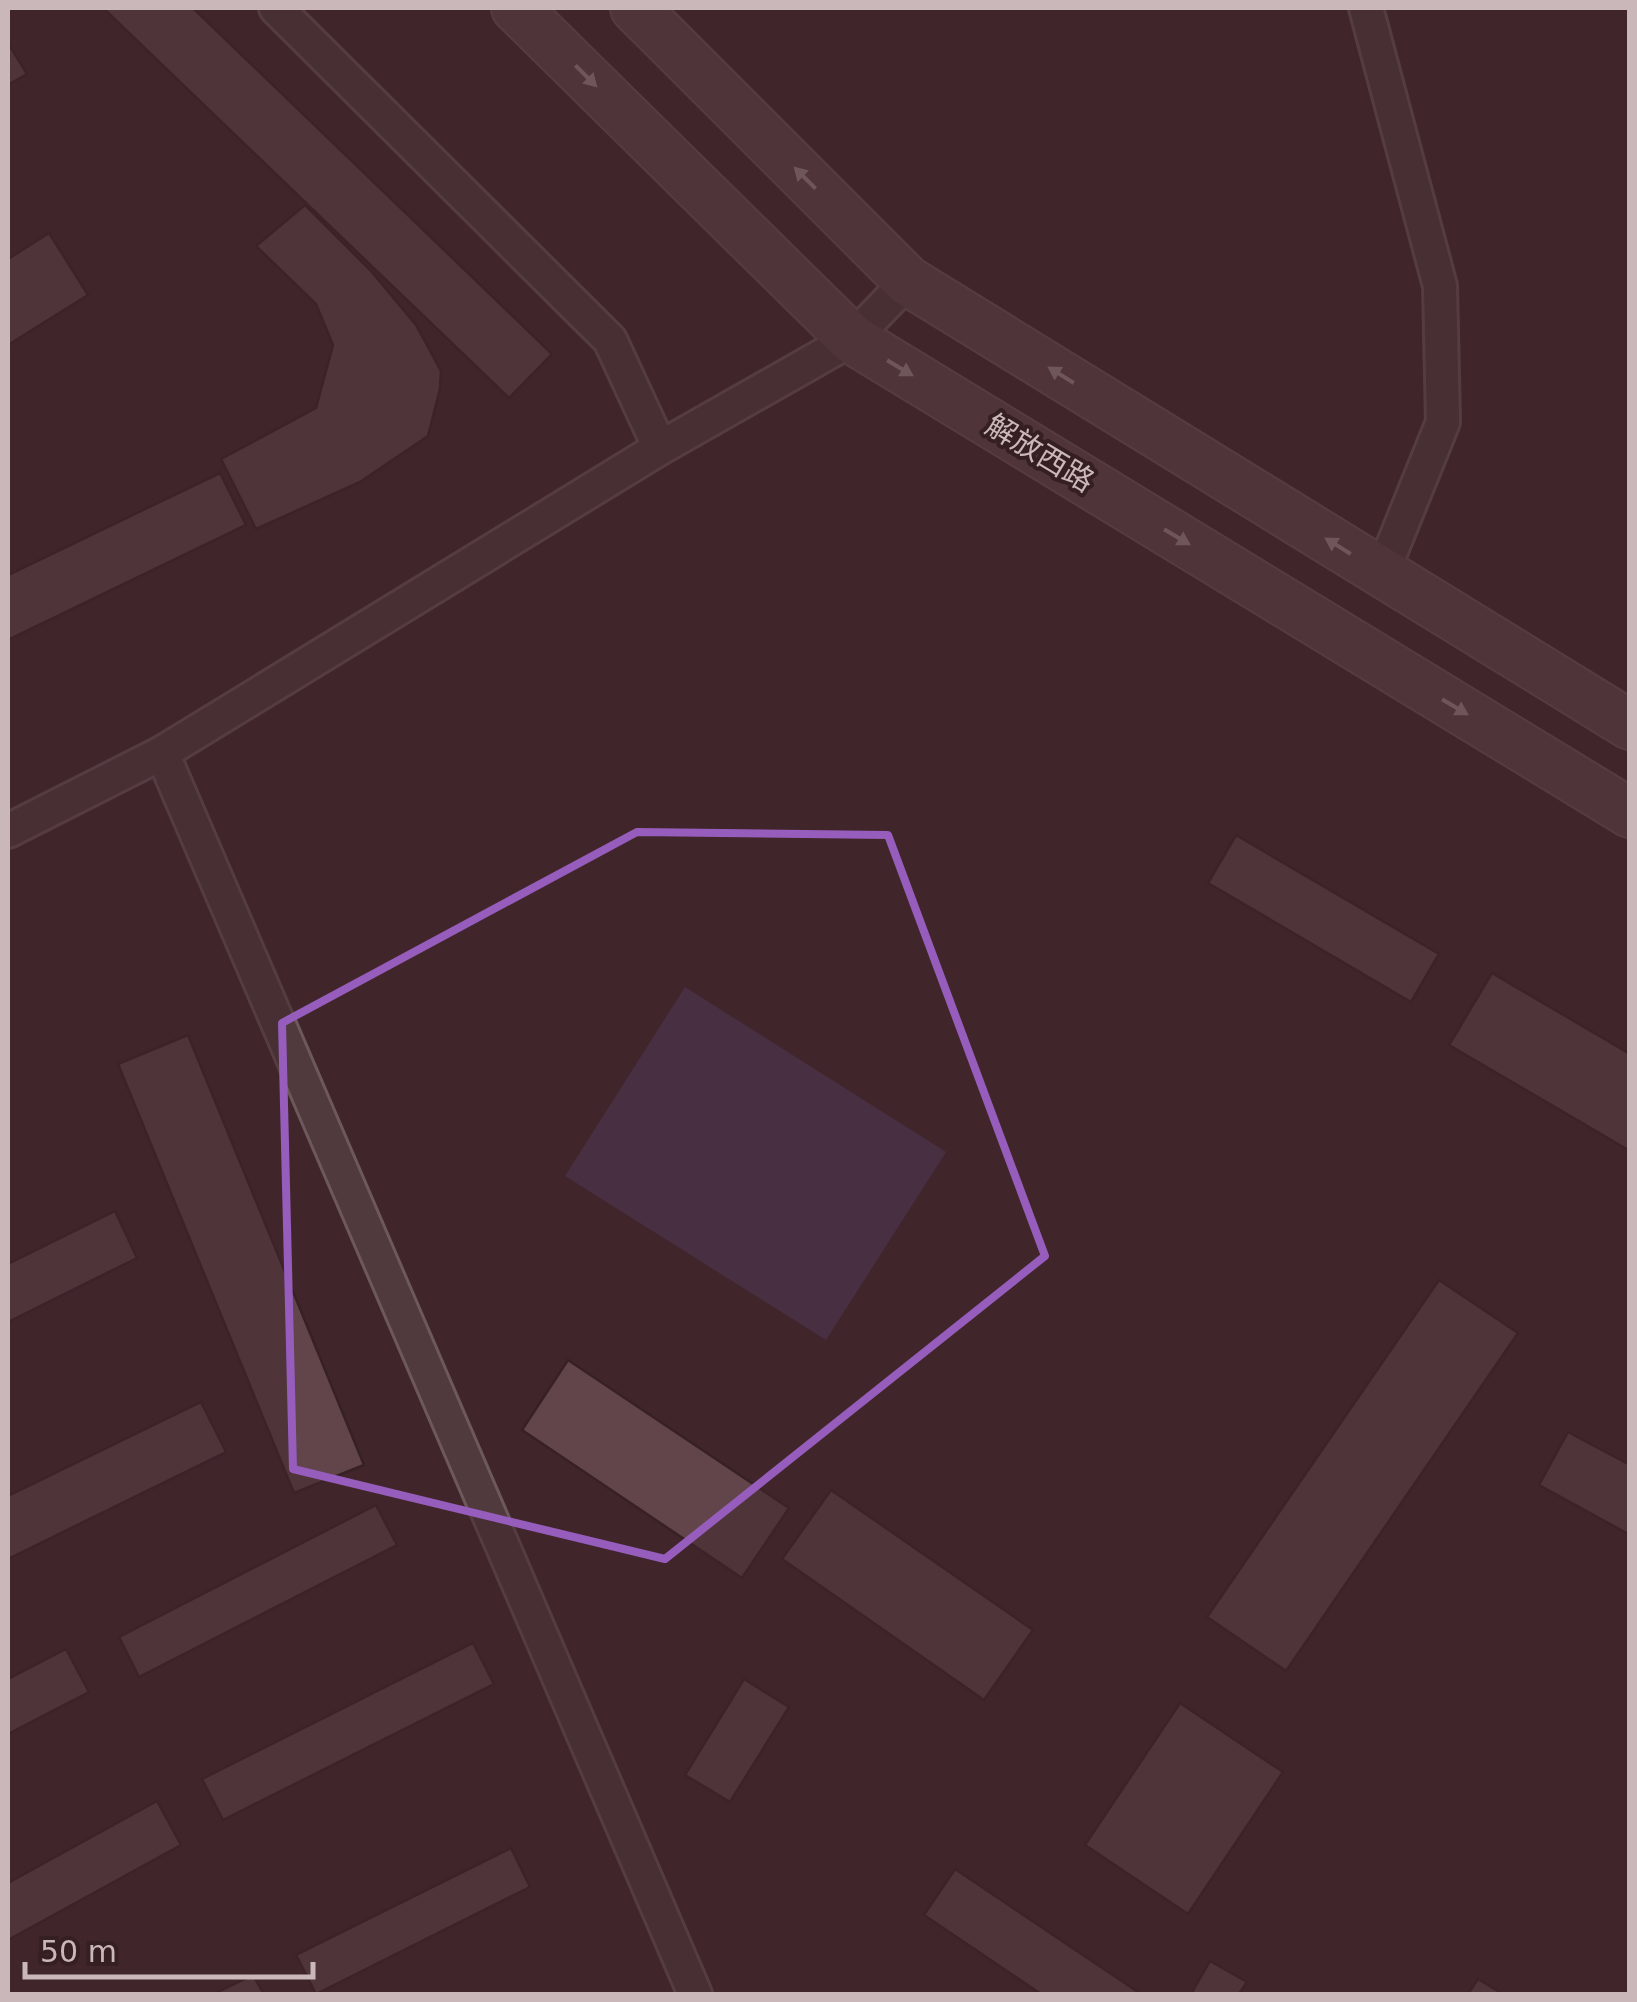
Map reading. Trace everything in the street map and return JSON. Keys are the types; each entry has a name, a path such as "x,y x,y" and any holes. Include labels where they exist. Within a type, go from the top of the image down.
{"main road":[{"name":"解放西路","path":"516,8 852,339 1630,814"},
{"path":"636,8 908,282 1630,725"}],"street":[{"path":"276,8 610,340 660,448"},
{"path":"1366,8 1440,286 1444,422 1382,573"},
{"path":"8,831 162,753 660,448 852,339 908,282"},
{"path":"162,753 695,1994"}],"highlighted area":[{"path":"637,832 888,835 1045,1256 665,1559 293,1469 282,1023"}],"shaded area":[{"path":"685,987 946,1152 826,1340 565,1176"}],"building":[{"path":"103,8 193,8 552,354 509,398"},
{"path":"8,43 27,74 8,85"},
{"path":"305,205 371,271 416,325 441,371 440,389 428,436 360,482 256,529 221,459 316,408 333,345 316,304 256,246"},
{"path":"49,233 88,295 8,345 8,259"},
{"path":"220,473 246,525 8,640 8,575"},
{"path":"1236,835 1439,954 1411,1002 1208,883"},
{"path":"1492,973 1630,1054 1630,1151 1449,1045"},
{"path":"188,1035 364,1465 294,1493 118,1064"},
{"path":"115,1211 137,1258 8,1322 8,1264"},
{"path":"1439,1280 1518,1333 1286,1671 1207,1617"},
{"path":"568,1360 789,1508 742,1578 522,1430"},
{"path":"201,1402 226,1452 8,1559 8,1496"},
{"path":"1568,1432 1630,1465 1630,1535 1539,1485"},
{"path":"831,1490 1033,1630 984,1700 782,1559"},
{"path":"376,1505 397,1545 139,1677 119,1637"},
{"path":"473,1643 494,1684 223,1820 202,1779"},
{"path":"66,1649 89,1692 8,1734 8,1679"},
{"path":"744,1679 789,1707 730,1802 685,1775"},
{"path":"1180,1703 1283,1772 1188,1914 1085,1845"},
{"path":"157,1801 181,1845 8,1940 8,1883"},
{"path":"511,1848 530,1887 316,1994 296,1955"},
{"path":"955,1869 1141,1994 1041,1994 924,1915"},
{"path":"1210,1961 1247,1982 1239,1994 1191,1994"},
{"path":"253,1975 264,1994 214,1994"},
{"path":"1478,1979 1503,1994 1468,1994"}]}
